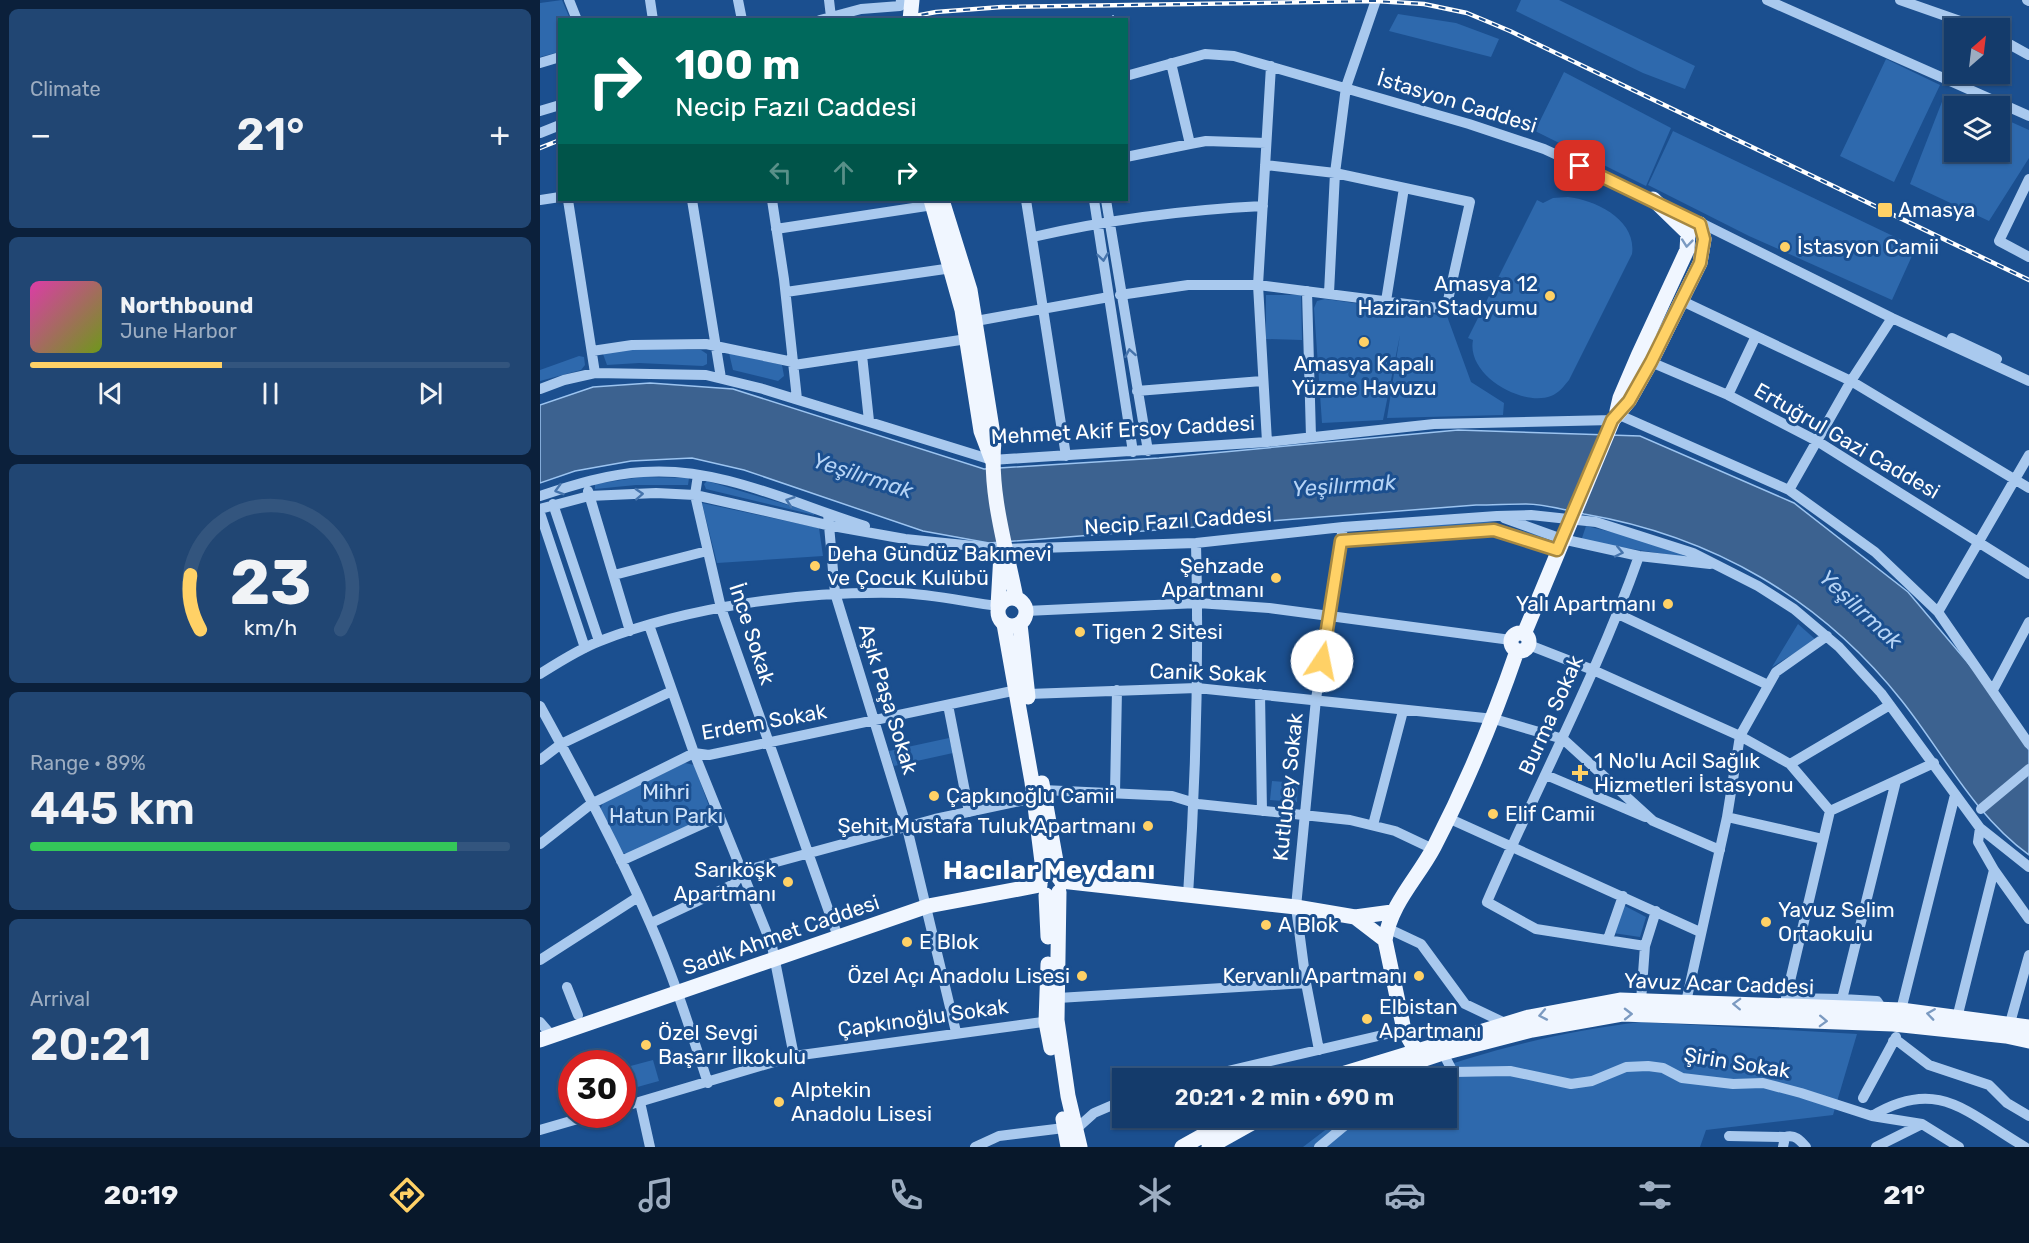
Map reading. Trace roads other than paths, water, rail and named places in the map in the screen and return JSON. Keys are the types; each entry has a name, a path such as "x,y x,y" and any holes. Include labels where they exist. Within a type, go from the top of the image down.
{"main road":[{"path":"910,18 912,0"},
{"path":"1645,359 1687,250 1688,233 1653,199"},
{"path":"935,201 967,339 981,431 993,464"},
{"path":"935,201 970,290 994,441 993,464 1003,546 1016,598"},
{"path":"1416,1051 1404,1030 1386,934 1392,912 1433,849 1494,719 1520,642 1620,398 1700,263 1704,239 1700,224"},
{"path":"1003,546 1000,555 998,616 1004,624 1022,692 1052,886 1058,998 1051,1021"},
{"path":"999,606 1007,598 1016,598 1024,604 1022,692"},
{"path":"1004,624 1012,626 1023,617"},
{"name":"Sadık Ahmet Caddesi","path":"546,1038 579,1019 679,993 928,906 1052,886 1083,884 1188,895"},
{"path":"1052,886 1049,951 1051,1021 1070,1129 1068,1147"},
{"path":"1188,895 1296,907 1355,917 1392,912"},
{"path":"1355,917 1386,934"},
{"name":"Yavuz Acar Caddesi","path":"1361,1068 1507,1024 1620,1000 1901,1010 1957,1017 2008,1029"},
{"name":"Yavuz Acar Caddesi","path":"1398,1068 1443,1053 1532,1030 1622,1014 2008,1029"},
{"path":"2008,1029 2029,1027"},
{"path":"2008,1029 2029,1041"},
{"path":"1182,1147 1216,1128"},
{"path":"1209,1147 1243,1128"},
{"path":"1070,1129 1080,1147"}],"street":[{"path":"569,0 576,18"},
{"path":"650,0 653,18"},
{"path":"738,0 742,18"},
{"path":"829,0 825,18 861,9 900,6 901,0"},
{"path":"1329,293 1335,173 1346,87 1376,0"},
{"path":"1767,0 2029,116"},
{"path":"1900,0 1951,18"},
{"path":"2010,45 2029,55"},
{"name":"İstasyon Caddesi","path":"1128,75 1205,54 1234,56 1346,87 1544,149 1653,199 1700,224"},
{"path":"540,63 558,58"},
{"path":"1171,63 1190,144"},
{"path":"1267,442 1258,285 1271,66"},
{"path":"540,111 558,106"},
{"path":"540,133 558,125"},
{"path":"1128,157 1206,141 1266,143"},
{"path":"976,321 1188,285 1258,285 1446,309 1470,202 1335,173 1265,165"},
{"path":"2029,179 1999,241 2029,256"},
{"path":"1386,301 1404,188"},
{"path":"540,200 558,197"},
{"path":"568,201 595,373"},
{"path":"692,201 721,378"},
{"path":"772,201 786,292 797,399"},
{"path":"776,229 935,201"},
{"path":"1026,201 1066,456"},
{"path":"1094,201 1103,221 1133,452"},
{"path":"1103,221 1106,201"},
{"path":"1033,237 1103,221 1205,209 1263,206"},
{"path":"1700,224 1892,318 2029,381"},
{"path":"786,292 952,268"},
{"path":"1308,291 1311,437"},
{"path":"1114,296 1137,391 1148,451"},
{"path":"1680,300 1851,381 2029,488"},
{"path":"1892,318 1915,321 2029,374"},
{"path":"1789,490 1851,381 1892,318"},
{"path":"1728,395 1756,336"},
{"path":"592,351 632,345 716,346 793,364 967,339"},
{"path":"862,355 869,421"},
{"name":"Ertuğrul Gazi Caddesi","path":"1645,359 1728,395 1817,441 1980,541 2029,574"},
{"name":"Mehmet Akif Ersoy Caddesi","path":"540,388 595,373 706,375 869,421 993,464 1066,456 1267,442 1434,424 1613,419"},
{"path":"1137,391 1262,381"},
{"path":"1613,419 1789,490 1875,552 1938,612 2029,744"},
{"path":"1938,612 2029,455"},
{"path":"540,496 585,482 642,472 698,475 729,482 828,520"},
{"name":"İnce Sokak","path":"698,475 695,495 722,608 838,937"},
{"path":"585,482 630,631"},
{"path":"540,509 589,496 656,493 695,495 828,520"},
{"path":"553,504 599,641"},
{"path":"540,513 585,648"},
{"name":"Necip Fazıl Caddesi","path":"1497,516 1559,545"},
{"name":"Necip Fazıl Caddesi","path":"828,520 905,539 1003,546 1196,543 1343,527 1497,516 1572,516 1596,522 1657,540 1716,565 1784,603 1827,636 1890,705 1980,828"},
{"name":"Aşık Paşa Sokak","path":"828,520 835,593 907,828 928,906 956,1032"},
{"name":"Kutlubey Sokak","path":"1319,1050 1306,982 1296,907 1316,699 1343,527"},
{"path":"1341,541 1494,530 1559,545 1716,565"},
{"path":"1188,895 1194,803 1197,688 1196,543"},
{"path":"614,575 707,551"},
{"name":"Burma Sokak","path":"1639,556 1618,614 1487,902 1536,929 1645,945"},
{"path":"540,674 599,641 722,608 835,593 902,593 999,606"},
{"path":"1023,617 1198,603 1269,608 1520,642 1593,670 1740,736 1790,765 1830,812"},
{"path":"1618,614 1768,685"},
{"path":"1993,690 2029,622"},
{"path":"649,626 694,753 743,871 775,958 794,1056"},
{"path":"1686,1002 1727,817 1740,736 1776,672 1827,636"},
{"name":"Canik Sokak","path":"1022,692 1197,688 1494,719 1563,739"},
{"path":"1115,793 1117,690"},
{"path":"540,760 561,744 672,691"},
{"name":"Erdem Sokak","path":"540,844 591,804 694,753 709,755 948,705 1022,692"},
{"path":"1260,694 1262,811"},
{"path":"948,705 969,812"},
{"path":"1790,765 1890,705"},
{"path":"540,706 651,923 679,993 708,1083"},
{"path":"1373,825 1403,711"},
{"path":"1563,739 1653,821"},
{"path":"1830,812 1934,763"},
{"path":"1981,809 2029,769"},
{"path":"1546,775 1720,850"},
{"path":"1842,999 1896,781"},
{"path":"651,923 734,884 743,871 1038,794 1115,793 1172,796 1194,803 1304,814 1373,825 1395,831 1433,849"},
{"path":"1901,1010 1955,795"},
{"path":"1830,812 1786,998 1877,1001 1883,1010"},
{"path":"621,861 720,816"},
{"path":"1727,817 1823,839"},
{"path":"1448,818 1700,932"},
{"path":"1980,828 2029,867"},
{"path":"1980,828 1978,842 1994,870 2029,919"},
{"path":"1957,1017 1994,870"},
{"path":"1608,939 1623,896"},
{"path":"540,960 638,897"},
{"path":"1641,1001 1645,945 1656,911"},
{"path":"1386,934 1421,944 1465,1004 1507,1024"},
{"path":"2008,1029 2029,955"},
{"path":"1058,998 1306,982"},
{"path":"567,987 579,1019"},
{"name":"Çapkınoğlu Sokak","path":"636,1103 794,1056 956,1032 1051,1021"},
{"path":"540,1022 546,1038"},
{"path":"1241,1068 1404,1030"},
{"path":"1863,1098 1894,1039 1929,1065 1989,1085 2007,1103 2029,1116"},
{"path":"1443,1053 1451,1068"},
{"name":"Şirin Sokak","path":"1457,1072 1510,1071 1571,1084 1592,1081 1626,1067 1663,1068 1682,1078 1778,1087 1872,1116 1922,1124 1959,1147"},
{"path":"1872,1116 1894,1103 1922,1097 1944,1100 2025,1147"},
{"path":"640,1102 650,1147"},
{"path":"975,1147 999,1136 1070,1129 1094,1113 1112,1105"},
{"path":"1876,1147 1922,1124"},
{"path":"540,1130 558,1125"},
{"path":"1319,1147 1342,1128"},
{"path":"1729,1136 1784,1142 1798,1138 1806,1147"}],"water":[{"name":"Yeşilırmak","path":"650,383 733,389 984,469 1159,458 1458,430 1640,436 1794,503 1908,592 1974,670 2029,750 2029,855 1991,821 1902,701 1836,632 1800,603 1761,577 1677,538 1631,524 1562,509 1520,504 1476,505 989,543 923,531 744,470 692,458 631,461 575,471 540,483 540,405 593,387"}],"railway":[{"path":"904,18 936,12 1002,7 1376,1 1424,4 1467,13 1510,31 2029,280"},
{"path":"540,148 558,141"}],"place":[{"name":"Amasya","path":"1885,210"},
{"name":"İstasyon Camii","path":"1785,247"},
{"name":"Amasya 12 Haziran Stadyumu","path":"1550,296"},
{"name":"Amasya Kapalı Yüzme Havuzu","path":"1364,342"},
{"name":"Deha Gündüz Bakımevi ve Çocuk Kulübü","path":"815,566"},
{"name":"Şehzade Apartmanı","path":"1276,578"},
{"name":"Yalı Apartmanı","path":"1668,604"},
{"name":"Tigen 2 Sitesi","path":"1080,632"},
{"name":"1 No'lu Acil Sağlık Hizmetleri İstasyonu","path":"1580,773"},
{"name":"Çapkınoğlu Camii","path":"934,796"},
{"name":"Elif Camii","path":"1493,814"},
{"name":"Şehit Mustafa Tuluk Apartmanı","path":"1148,826"},
{"name":"Sarıköşk Apartmanı","path":"788,882"},
{"name":"Yavuz Selim Ortaokulu","path":"1766,922"},
{"name":"A Blok","path":"1266,925"},
{"name":"E Blok","path":"907,942"},
{"name":"Özel Açı Anadolu Lisesi","path":"1082,976"},
{"name":"Kervanlı Apartmanı","path":"1419,976"},
{"name":"Elbistan Apartmanı","path":"1367,1019"},
{"name":"Özel Sevgi Başarır İlkokulu","path":"646,1045"},
{"name":"Alptekin Anadolu Lisesi","path":"779,1102"}],"district":[{"name":"Hacılar Meydanı","path":"1049,870"}],"park label":[{"name":"Mihri Hatun Parkı","path":"666,804"}]}
